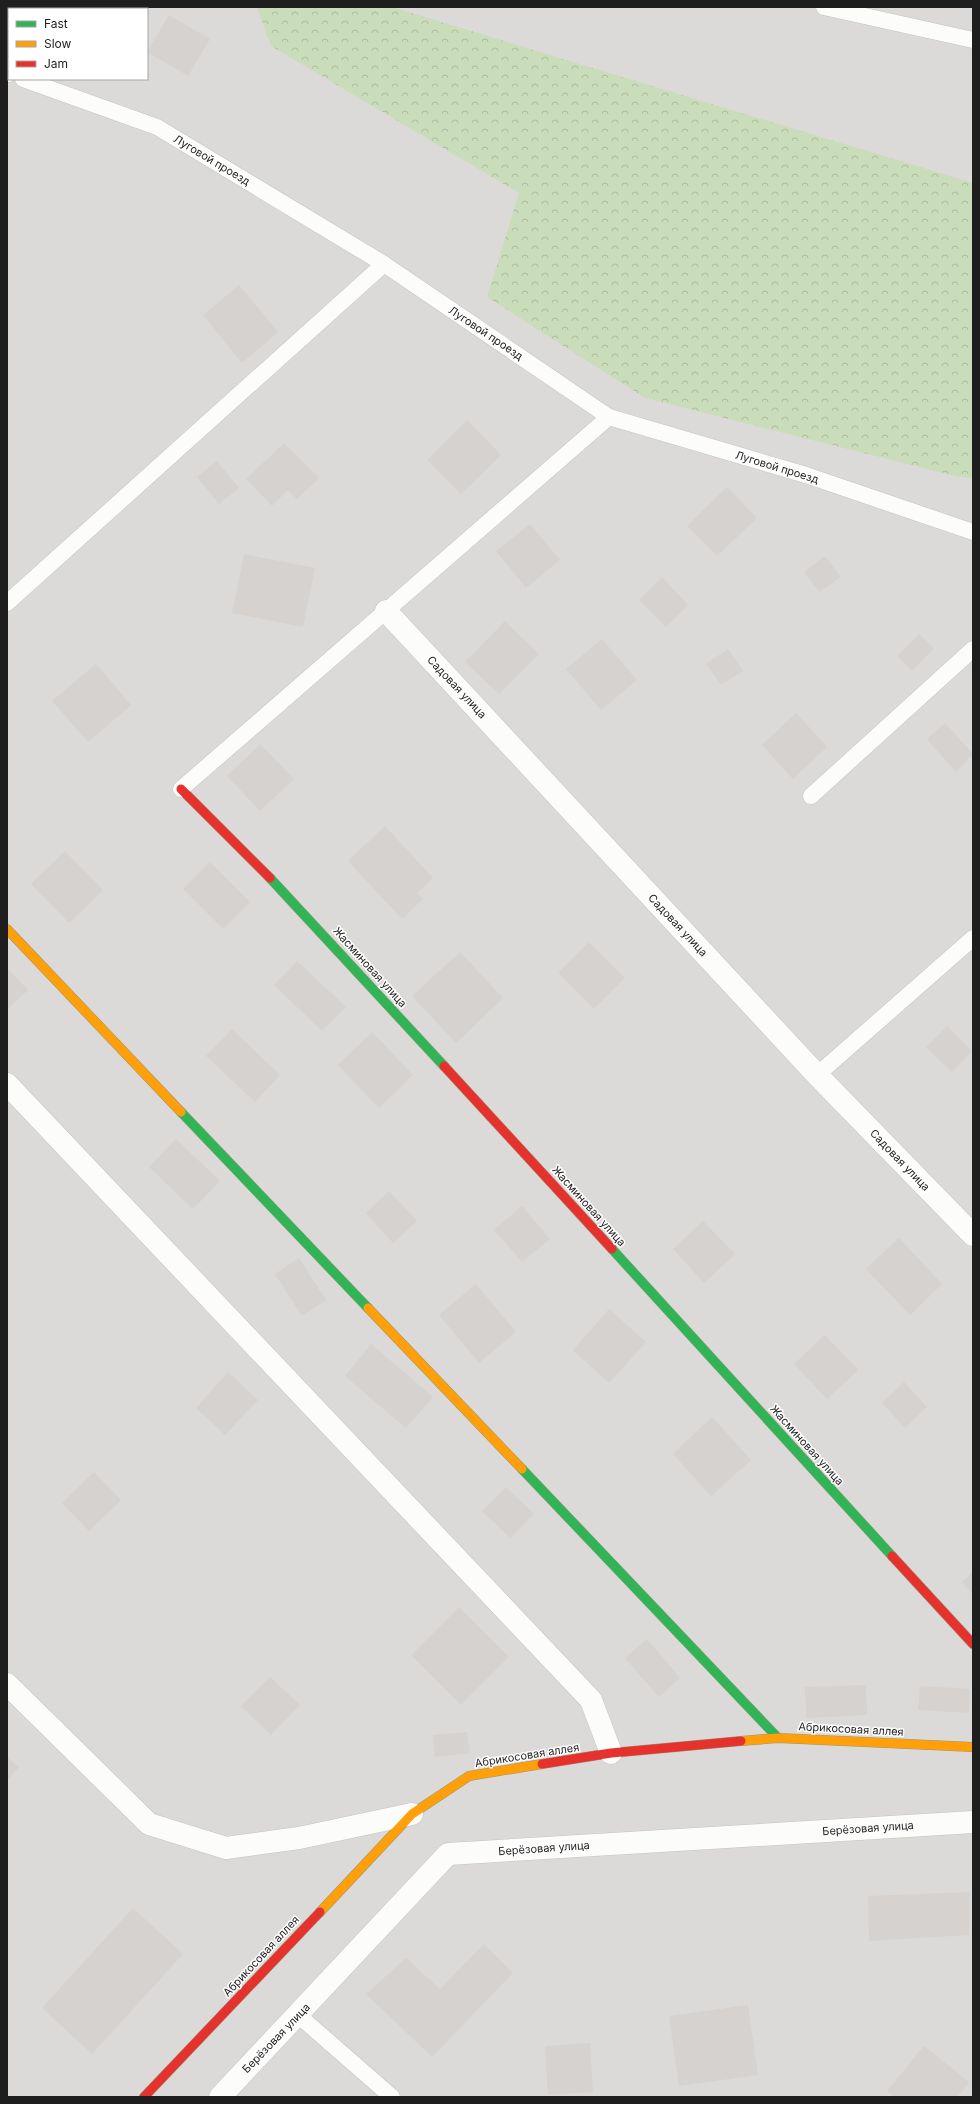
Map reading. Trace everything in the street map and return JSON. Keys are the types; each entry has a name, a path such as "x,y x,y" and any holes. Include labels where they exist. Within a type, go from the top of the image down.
{"street":[{"name":"Садовая улица","path":"386,611 817,1075 973,1235"},
{"name":"Жасминовая улица","path":"181,789 292,900 973,1644"},
{"path":"7,929 778,1738"},
{"path":"7,1084 590,1700 611,1753"},
{"path":"7,1684 149,1824 226,1848 299,1838 412,1814"},
{"name":"Абрикосовая аллея","path":"144,2097 412,1814 469,1776 611,1753 778,1738 973,1747"},
{"name":"Берёзовая улица","path":"220,2097 448,1854 973,1822"}],"lane":[{"path":"824,7 973,40"},
{"name":"Луговой проезд","path":"26,80 157,127 384,264 609,416 806,475 973,532"},
{"path":"7,603 384,264"},
{"path":"181,789 609,416"},
{"path":"811,796 973,649"},
{"path":"817,1075 973,938"},
{"path":"298,2015 392,2097"}],"shaded area":[{"path":"7,7 973,7 973,2097 7,2097"}],"green space":[{"path":"257,7 392,7 973,183 973,478 959,477 645,398 487,297 519,193 271,46"}],"building":[{"path":"169,15 210,39 188,76 148,53"},
{"path":"239,285 278,332 242,363 203,315"},
{"path":"467,420 501,455 461,494 427,460"},
{"path":"284,443 319,478 297,499 288,490 272,506 246,479"},
{"path":"217,461 239,488 219,504 197,477"},
{"path":"727,487 757,518 717,556 687,526"},
{"path":"530,524 560,560 526,588 496,551"},
{"path":"244,554 315,568 303,627 232,613"},
{"path":"825,556 841,577 819,592 804,572"},
{"path":"662,577 688,605 666,627 639,600"},
{"path":"505,621 539,654 499,694 465,662"},
{"path":"919,634 934,648 912,671 897,656"},
{"path":"602,639 637,680 601,710 566,669"},
{"path":"728,649 743,671 721,685 706,664"},
{"path":"96,664 131,705 88,742 52,701"},
{"path":"796,713 827,747 793,779 762,745"},
{"path":"945,723 973,754 956,772 927,739"},
{"path":"260,744 294,779 260,811 227,776"},
{"path":"385,826 433,878 417,893 423,899 402,919 348,861"},
{"path":"65,851 103,890 69,923 31,884"},
{"path":"210,862 250,902 223,929 183,889"},
{"path":"589,942 625,978 594,1009 558,973"},
{"path":"460,952 503,998 456,1043 412,996"},
{"path":"297,961 346,1007 322,1031 274,985"},
{"path":"7,968 28,990 7,1010"},
{"path":"947,1026 972,1051 952,1072 926,1047"},
{"path":"232,1029 280,1075 255,1102 206,1056"},
{"path":"372,1032 413,1075 379,1108 338,1065"},
{"path":"176,1139 220,1181 193,1209 149,1167"},
{"path":"389,1191 417,1221 393,1243 366,1213"},
{"path":"522,1206 550,1239 522,1262 494,1230"},
{"path":"703,1221 735,1254 704,1283 673,1249"},
{"path":"899,1238 942,1284 910,1315 866,1269"},
{"path":"299,1258 326,1300 302,1316 275,1274"},
{"path":"476,1284 516,1332 479,1363 439,1315"},
{"path":"609,1309 646,1342 609,1383 573,1350"},
{"path":"825,1335 858,1370 827,1399 794,1364"},
{"path":"371,1344 433,1397 406,1428 345,1376"},
{"path":"228,1372 258,1400 225,1435 196,1408"},
{"path":"904,1382 927,1407 905,1428 882,1403"},
{"path":"712,1417 751,1460 711,1496 673,1454"},
{"path":"94,1472 121,1500 89,1531 62,1503"},
{"path":"506,1487 534,1514 510,1538 482,1511"},
{"path":"973,1572 973,1595 962,1582"},
{"path":"459,1607 509,1657 461,1705 411,1655"},
{"path":"647,1639 680,1678 659,1697 625,1658"},
{"path":"270,1677 300,1705 271,1735 241,1706"},
{"path":"866,1685 867,1715 806,1718 805,1687"},
{"path":"920,1686 970,1689 969,1713 918,1710"},
{"path":"467,1732 470,1753 435,1757 433,1735"},
{"path":"7,1757 19,1767 7,1781"},
{"path":"970,1892 969,1935 869,1941 868,1896"},
{"path":"133,1908 183,1954 92,2054 42,2008"},
{"path":"484,1944 513,1973 432,2057 366,1994 406,1958 440,1989"},
{"path":"748,2005 758,2075 679,2086 669,2016"},
{"path":"590,2043 593,2092 548,2095 545,2046"},
{"path":"924,2046 969,2082 957,2097 894,2097 887,2091"}],"traffic: fast":[{"path":"270,878 444,1066"},
{"path":"181,1112 368,1308"},
{"path":"612,1249 892,1556"},
{"path":"522,1469 778,1738"}],"traffic: slow":[{"path":"7,929 181,1112"},
{"path":"368,1308 522,1469"},
{"path":"741,1741 778,1738 973,1747"},
{"path":"320,1912 412,1814 469,1776 542,1764"}],"traffic: jam":[{"path":"181,789 270,878"},
{"path":"444,1066 612,1249"},
{"path":"892,1556 973,1644"},
{"path":"542,1764 611,1753 741,1741"},
{"path":"144,2097 320,1912"}]}
